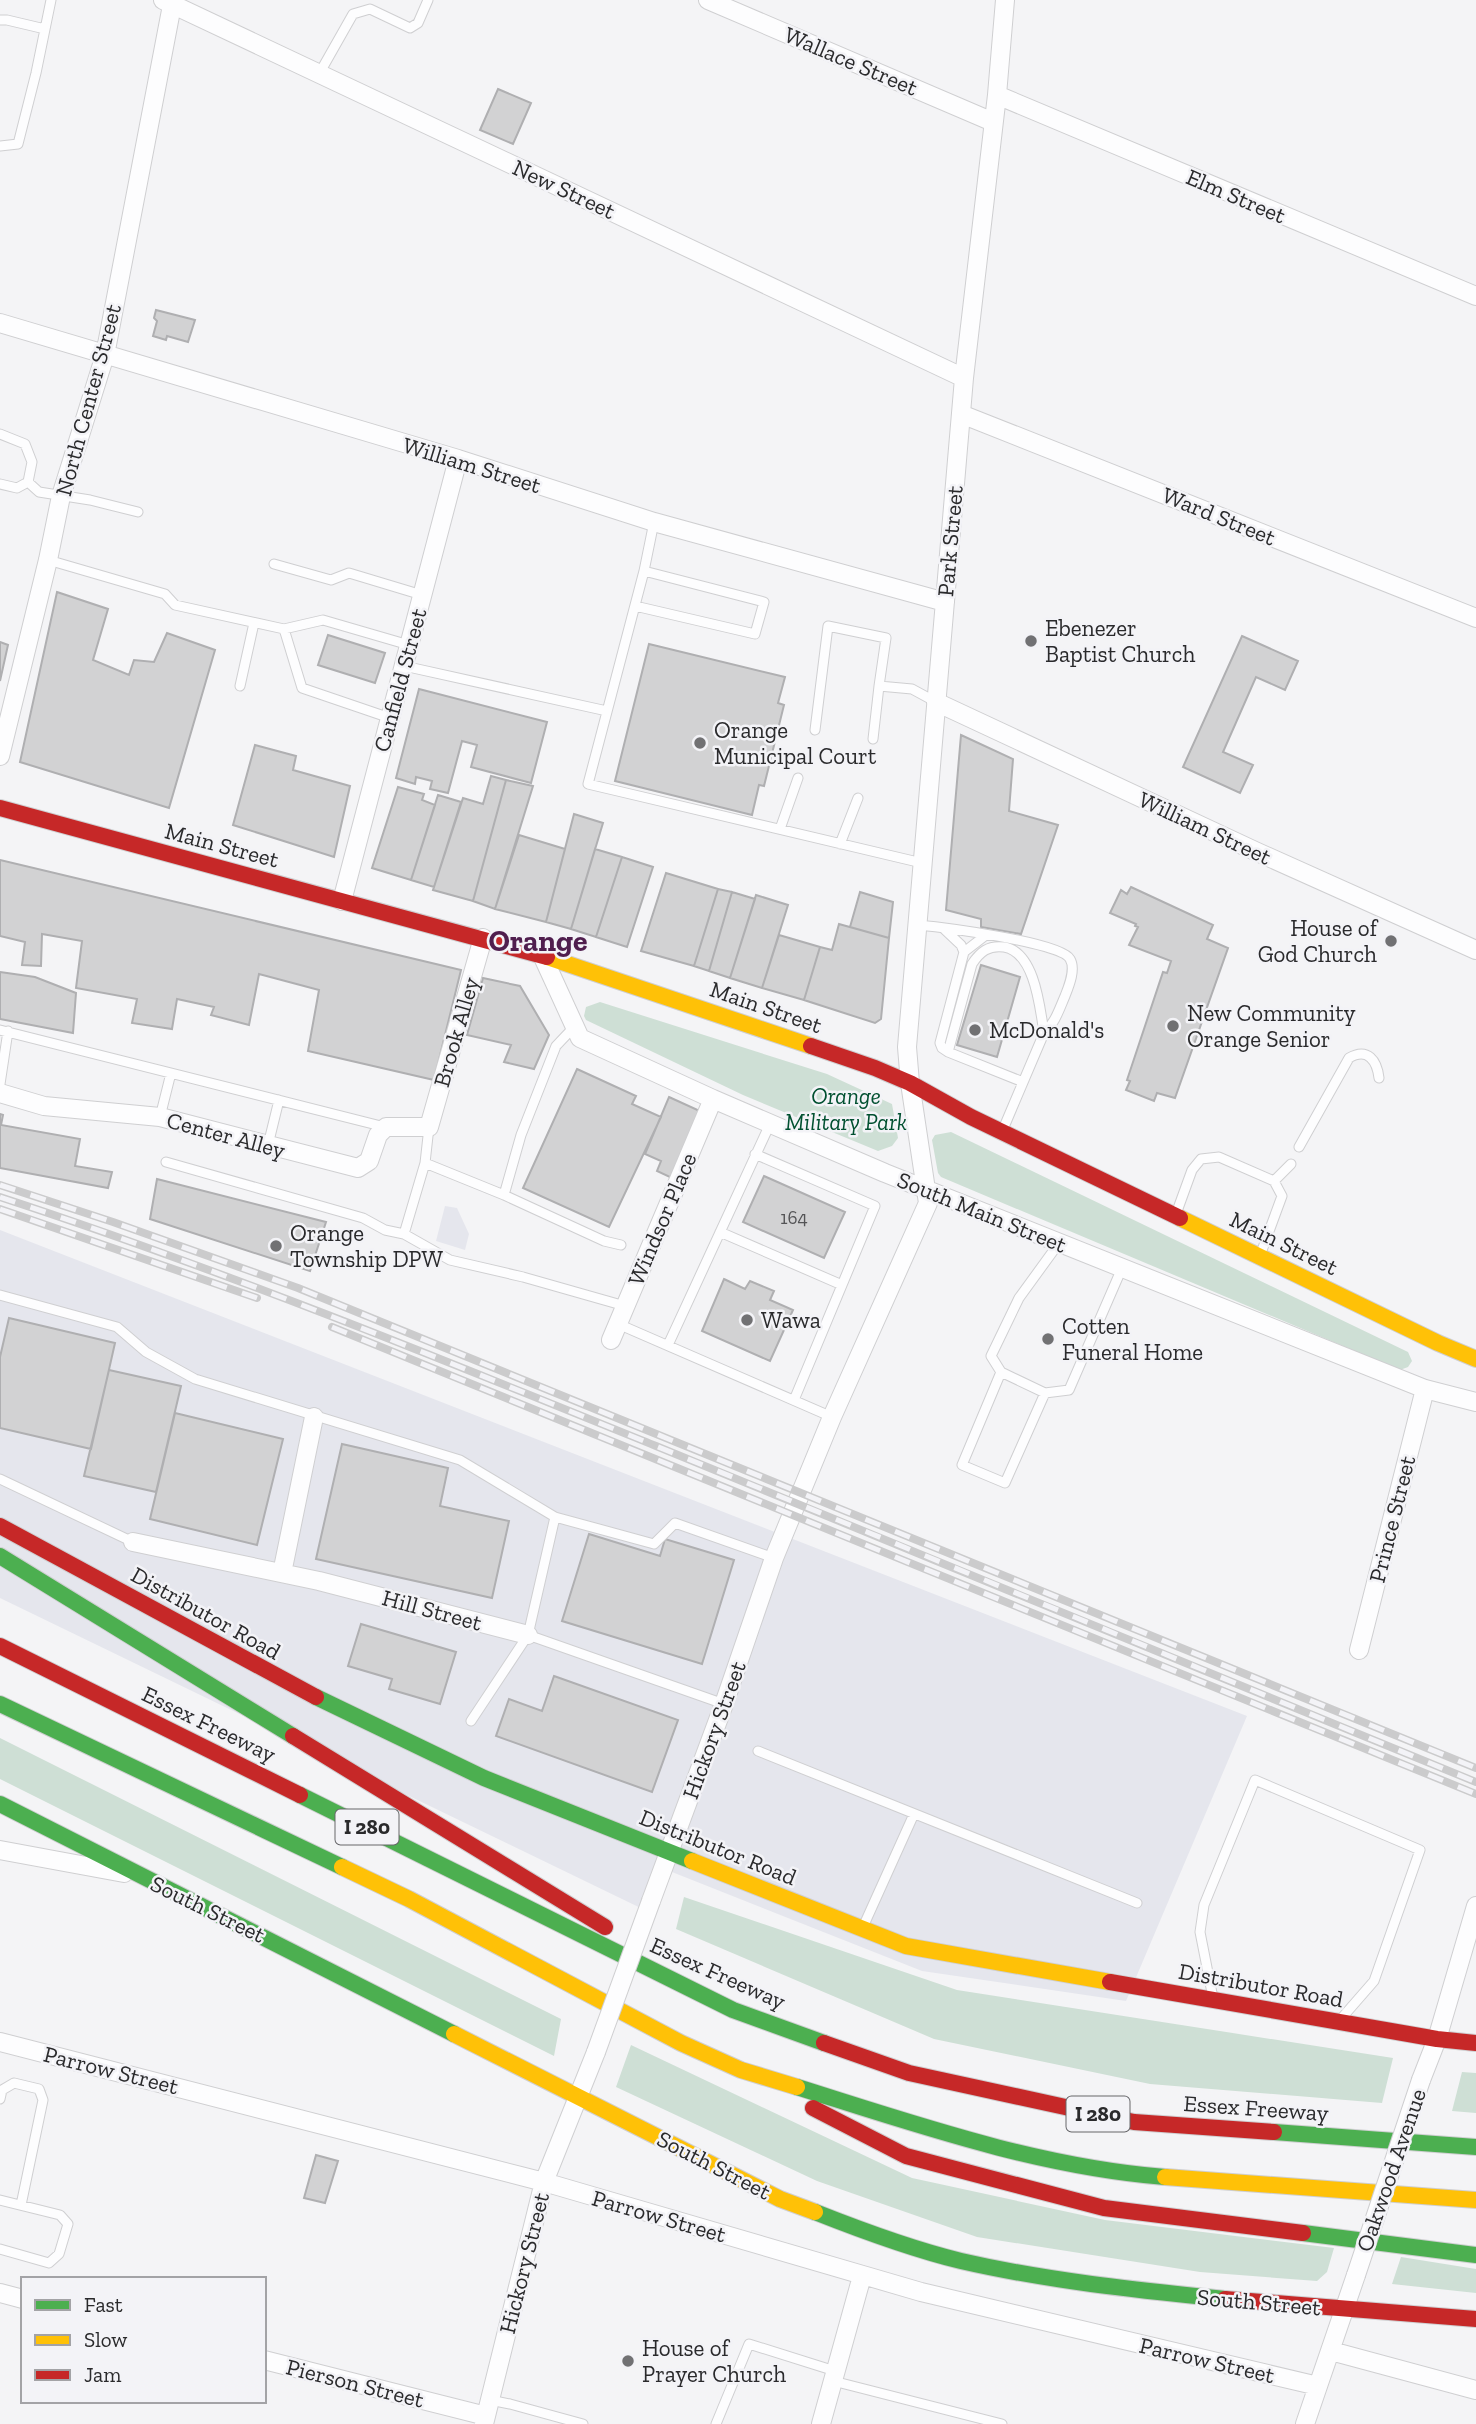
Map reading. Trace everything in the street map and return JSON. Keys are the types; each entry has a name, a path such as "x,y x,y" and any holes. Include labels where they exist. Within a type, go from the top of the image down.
{"main road":[{"name":"Main Street","path":"0,808 483,938 875,1068 1175,1216 1476,1359"},
{"name":"Distributor Road","path":"0,1527 290,1685 484,1778 906,1946 1437,2039 1476,2043"},
{"path":"0,1556 568,1903 733,2010"},
{"name":"Essex Freeway","path":"0,1646 733,2010 909,2073 1134,2122 1476,2147"},
{"name":"I 280","path":"0,1704 409,1899 681,2043 741,2070 972,2142 1113,2173 1476,2200"},
{"path":"0,1804 144,1877"},
{"name":"South Street","path":"144,1877 780,2199 876,2237 984,2266 1137,2291 1476,2319"},
{"path":"741,2070 906,2156 1104,2208 1476,2255"}],"street":[{"name":"Wallace Street","path":"708,0 993,122"},
{"name":"Park Street","path":"910,1083 908,1047 917,925 964,378 997,95 1004,0"},
{"name":"New Street","path":"169,2 964,378"},
{"name":"North Center Street","path":"0,756 61,496 105,355 169,2"},
{"name":"Elm Street","path":"997,95 1476,296"},
{"name":"William Street","path":"0,323 458,459 654,522 945,602"},
{"name":"Ward Street","path":"961,414 1476,618"},
{"name":"Canfield Street","path":"342,901 458,459"},
{"name":"William Street","path":"936,702 1255,851 1476,950"},
{"name":"Brook Alley","path":"429,1127 483,938"},
{"name":"South Main Street","path":"542,956 580,1038 769,1124 1059,1243 1425,1389 1476,1402"},
{"name":"Hickory Street","path":"486,2413 544,2182 580,2096 670,1852 774,1558 832,1418 928,1203 910,1083"},
{"name":"Center Alley","path":"0,1093 44,1106 160,1118 358,1168 369,1161 378,1135 386,1127"},
{"name":"Windsor Place","path":"614,1332 713,1099"},
{"path":"386,1127 429,1127"},
{"name":"Prince Street","path":"1359,1650 1425,1389"},
{"path":"282,1573 314,1417"},
{"name":"Hill Street","path":"133,1542 282,1573 528,1635"},
{"name":"South Street","path":"0,1850 144,1877"},
{"name":"Oakwood Avenue","path":"1305,2424 1437,2039 1476,1912"},
{"name":"Parrow Street","path":"0,2042 544,2182 921,2292 1318,2386"},
{"path":"821,2424 862,2276"},
{"path":"0,2294 21,2299"},
{"path":"1331,2351 1476,2390"},
{"name":"Pierson Street","path":"266,2360 486,2413"}],"lane":[{"path":"0,146 18,144 51,0"},
{"path":"319,74 353,14 370,9 410,27 418,23 428,0"},
{"path":"0,20 45,29"},
{"path":"0,434 25,444 32,462 28,482"},
{"path":"28,482 39,492 90,500 138,512"},
{"path":"0,484 17,488 28,482"},
{"path":"654,522 644,572 588,784 922,863"},
{"path":"48,560 165,594 175,605 284,629 323,620 409,645"},
{"path":"274,564 331,580 349,573 422,595"},
{"path":"635,606 755,634 764,602 644,572"},
{"path":"240,686 254,622"},
{"path":"815,730 828,626 887,638 873,739"},
{"path":"284,629 302,688 390,718"},
{"path":"404,666 607,711"},
{"path":"879,686 912,689 936,702"},
{"path":"780,829 798,778"},
{"path":"840,844 858,798"},
{"path":"917,925 986,935 1062,951 1070,958 1072,970 1068,990 1053,1025 1044,1033 1002,1132"},
{"path":"943,928 961,945 964,952"},
{"path":"986,935 964,952 940,1043 948,1052 1023,1082"},
{"path":"948,1052 972,964 981,952 988,948 1009,948 1025,961 1037,993 1044,1033"},
{"path":"504,1195 521,1135 556,1046 575,1027"},
{"path":"0,1084 4,1030 386,1127"},
{"path":"1299,1147 1349,1058 1355,1055 1368,1056 1377,1064 1379,1078"},
{"path":"160,1118 171,1073"},
{"path":"268,1145 279,1100"},
{"path":"668,1345 769,1124"},
{"path":"404,1234 425,1163 429,1127"},
{"path":"755,1154 875,1206 794,1400"},
{"path":"1175,1216 1192,1170 1202,1159 1219,1157 1274,1181 1282,1196 1260,1257"},
{"path":"166,1162 363,1218 385,1230 404,1234 450,1260 523,1277 625,1306"},
{"path":"425,1163 504,1195 604,1241 621,1245"},
{"path":"1274,1181 1291,1164"},
{"path":"720,1232 842,1285"},
{"path":"1059,1243 1019,1297 991,1356 1001,1372 1045,1393 1069,1390 1122,1268"},
{"path":"0,1295 117,1326 146,1352 195,1379 460,1460 555,1517 654,1544 675,1523 774,1558"},
{"path":"614,1332 668,1345 832,1418"},
{"path":"1001,1372 962,1465 1005,1483 1045,1393"},
{"path":"0,1479 133,1542"},
{"path":"471,1721 528,1635 555,1517"},
{"name":"Hill Street","path":"528,1635 724,1704"},
{"path":"758,1751 1137,1903"},
{"path":"1214,2000 1200,1932 1204,1905 1255,1780 1420,1850 1374,1981 1339,2021"},
{"path":"863,1929 915,1814"},
{"path":"0,2099 2,2090 14,2083 39,2089 44,2100 22,2205"},
{"path":"0,2200 60,2214 68,2224 60,2254 49,2263 0,2249"},
{"path":"716,2424 749,2344 834,2376 1002,2424"},
{"path":"486,2413 583,2424"}],"shaded area":[{"path":"445,1206 457,1208 469,1234 465,1250 436,1241"},
{"path":"0,1230 1247,1716 1126,2001 922,1971 672,1872 653,1914 0,1598"}],"green space":[{"name":"Orange Military Park","path":"600,1002 827,1074 892,1104 898,1138 892,1146 878,1151 743,1095 586,1020 586,1007"},
{"name":"Orange Military Park","path":"951,1132 1408,1352 1412,1361 1408,1367 1400,1370 941,1177 932,1140 935,1135"},
{"path":"0,1738 561,2019 554,2056 0,1779"},
{"path":"684,1897 957,1990 1393,2058 1382,2103 1150,2084 934,2039 676,1929"},
{"path":"631,2045 912,2178 1105,2220 1334,2248 1327,2272 1317,2281 1200,2272 977,2237 817,2181 616,2087"},
{"path":"1462,2072 1476,2073 1476,2113 1452,2111"},
{"path":"1401,2257 1476,2269 1476,2293 1392,2284"}],"building":[{"path":"498,89 531,103 513,144 480,130"},
{"path":"156,310 195,320 188,342 167,336 166,340 153,336 157,321 154,318"},
{"path":"57,592 108,609 93,660 129,675 134,660 154,662 167,633 215,650 169,808 20,762"},
{"path":"328,635 385,653 375,683 318,665"},
{"path":"1242,636 1298,661 1285,690 1256,677 1223,752 1253,765 1240,793 1183,767"},
{"path":"0,642 8,645 0,681"},
{"name":"Orange Municipal Court","path":"649,644 785,677 778,703 784,705 764,786 759,785 752,815 615,781"},
{"path":"419,689 547,722 531,783 471,767 477,745 462,741 448,793 430,789 432,781 416,777 415,784 396,778"},
{"path":"961,735 1013,759 1009,811 1058,825 1021,934 981,927 981,919 946,910"},
{"path":"255,745 296,756 293,770 350,786 334,857 233,825"},
{"path":"491,776 506,780 473,901 433,890 463,798 483,804"},
{"path":"506,780 533,786 495,909 473,901"},
{"path":"398,787 424,794 422,800 435,805 411,880 372,868"},
{"path":"438,795 461,802 434,887 411,880"},
{"path":"574,814 603,823 571,929 546,922"},
{"path":"519,835 565,849 546,922 495,909"},
{"path":"595,849 622,857 596,937 571,929"},
{"path":"622,857 653,867 627,947 596,937"},
{"path":"0,860 461,970 434,1080 308,1051 319,990 259,974 249,1025 211,1015 214,1007 177,999 172,1029 132,1023 137,999 76,988 82,941 42,934 41,966 22,965 25,942 0,936"},
{"path":"666,873 718,889 694,966 641,951"},
{"name":"New Community Orange Senior","path":"1131,887 1213,925 1207,939 1228,948 1175,1098 1157,1093 1154,1101 1126,1090 1163,972 1167,973 1171,961 1129,945 1138,927 1110,913 1121,890 1127,894"},
{"path":"718,889 732,892 709,971 694,966"},
{"path":"732,892 755,899 730,978 709,971"},
{"path":"860,892 893,902 889,938 850,927"},
{"path":"756,895 788,905 762,988 730,978"},
{"path":"839,924 889,938 881,1019 875,1023 804,1000 820,947 832,950"},
{"path":"779,935 820,947 804,1000 762,988"},
{"path":"981,965 1020,977 997,1057 957,1045"},
{"path":"0,972 35,977 76,993 73,1033 0,1019"},
{"path":"483,978 520,986 549,1035 534,1069 504,1062 511,1045 467,1035"},
{"path":"577,1069 636,1096 632,1104 661,1117 609,1227 523,1188"},
{"path":"669,1097 702,1112 674,1179 657,1171 661,1161 645,1154"},
{"path":"0,1114 3,1115 1,1125 80,1139 75,1166 112,1172 108,1188 0,1168"},
{"name":"Wawa","path":"764,1176 845,1212 824,1258 743,1222"},
{"name":"Orange Township DPW","path":"157,1179 326,1222 310,1271 150,1219"},
{"name":"Wawa","path":"724,1279 745,1289 750,1281 774,1291 770,1300 793,1310 770,1361 702,1331"},
{"path":"9,1318 115,1343 91,1449 0,1428 0,1357"},
{"path":"109,1370 181,1386 156,1492 84,1476"},
{"path":"175,1413 283,1439 257,1545 150,1519"},
{"path":"342,1444 448,1468 440,1506 509,1521 492,1598 316,1559"},
{"path":"589,1534 660,1556 665,1539 734,1560 702,1664 562,1621"},
{"path":"361,1624 456,1652 440,1704 389,1689 392,1679 348,1666"},
{"path":"554,1676 678,1720 652,1792 496,1736 509,1699 542,1711"},
{"path":"316,2155 338,2161 325,2203 304,2198"}],"railway":[{"path":"0,1185 298,1288 1476,1768"},
{"path":"0,1197 166,1254 412,1348 1476,1782"},
{"path":"0,1209 257,1298"},
{"path":"332,1327 1476,1794"}],"traffic: fast":[{"path":"0,1556 293,1736"},
{"path":"316,1697 484,1778 692,1861"},
{"path":"0,1704 342,1867"},
{"path":"300,1795 733,2010 824,2043"},
{"path":"0,1804 454,2034"},
{"path":"797,2087 933,2130 1025,2154 1118,2172 1165,2177"},
{"path":"1274,2132 1476,2147"},
{"path":"815,2212 905,2245 994,2268 1093,2284 1225,2299"},
{"path":"1303,2233 1476,2255"}],"traffic: slow":[{"path":"547,957 811,1046"},
{"path":"1180,1218 1476,1359"},
{"path":"692,1861 906,1946 1110,1982"},
{"path":"342,1867 409,1899 681,2043 741,2070 797,2087"},
{"path":"454,2034 780,2199 815,2212"},
{"path":"1165,2177 1476,2200"}],"traffic: jam":[{"path":"0,808 547,957"},
{"path":"811,1046 910,1083 971,1117 1180,1218"},
{"path":"0,1526 316,1697"},
{"path":"0,1646 300,1795"},
{"path":"293,1736 605,1927"},
{"path":"1110,1982 1437,2039 1476,2043"},
{"path":"824,2043 909,2073 1134,2122 1274,2132"},
{"path":"813,2108 906,2156 1104,2208 1303,2233"},
{"path":"1225,2299 1476,2319"}],"place":[{"name":"Ebenezer Baptist Church","path":"1031,641"},
{"name":"Orange Municipal Court","path":"700,743"},
{"name":"House of God Church","path":"1391,941"},
{"name":"New Community Orange Senior","path":"1173,1026"},
{"name":"McDonald's","path":"975,1030"},
{"name":"Orange Township DPW","path":"276,1246"},
{"name":"Wawa","path":"747,1320"},
{"name":"Cotten Funeral Home","path":"1048,1339"},
{"name":"House of Prayer Church","path":"628,2361"}],"district":[{"name":"Orange","path":"538,941"}]}
